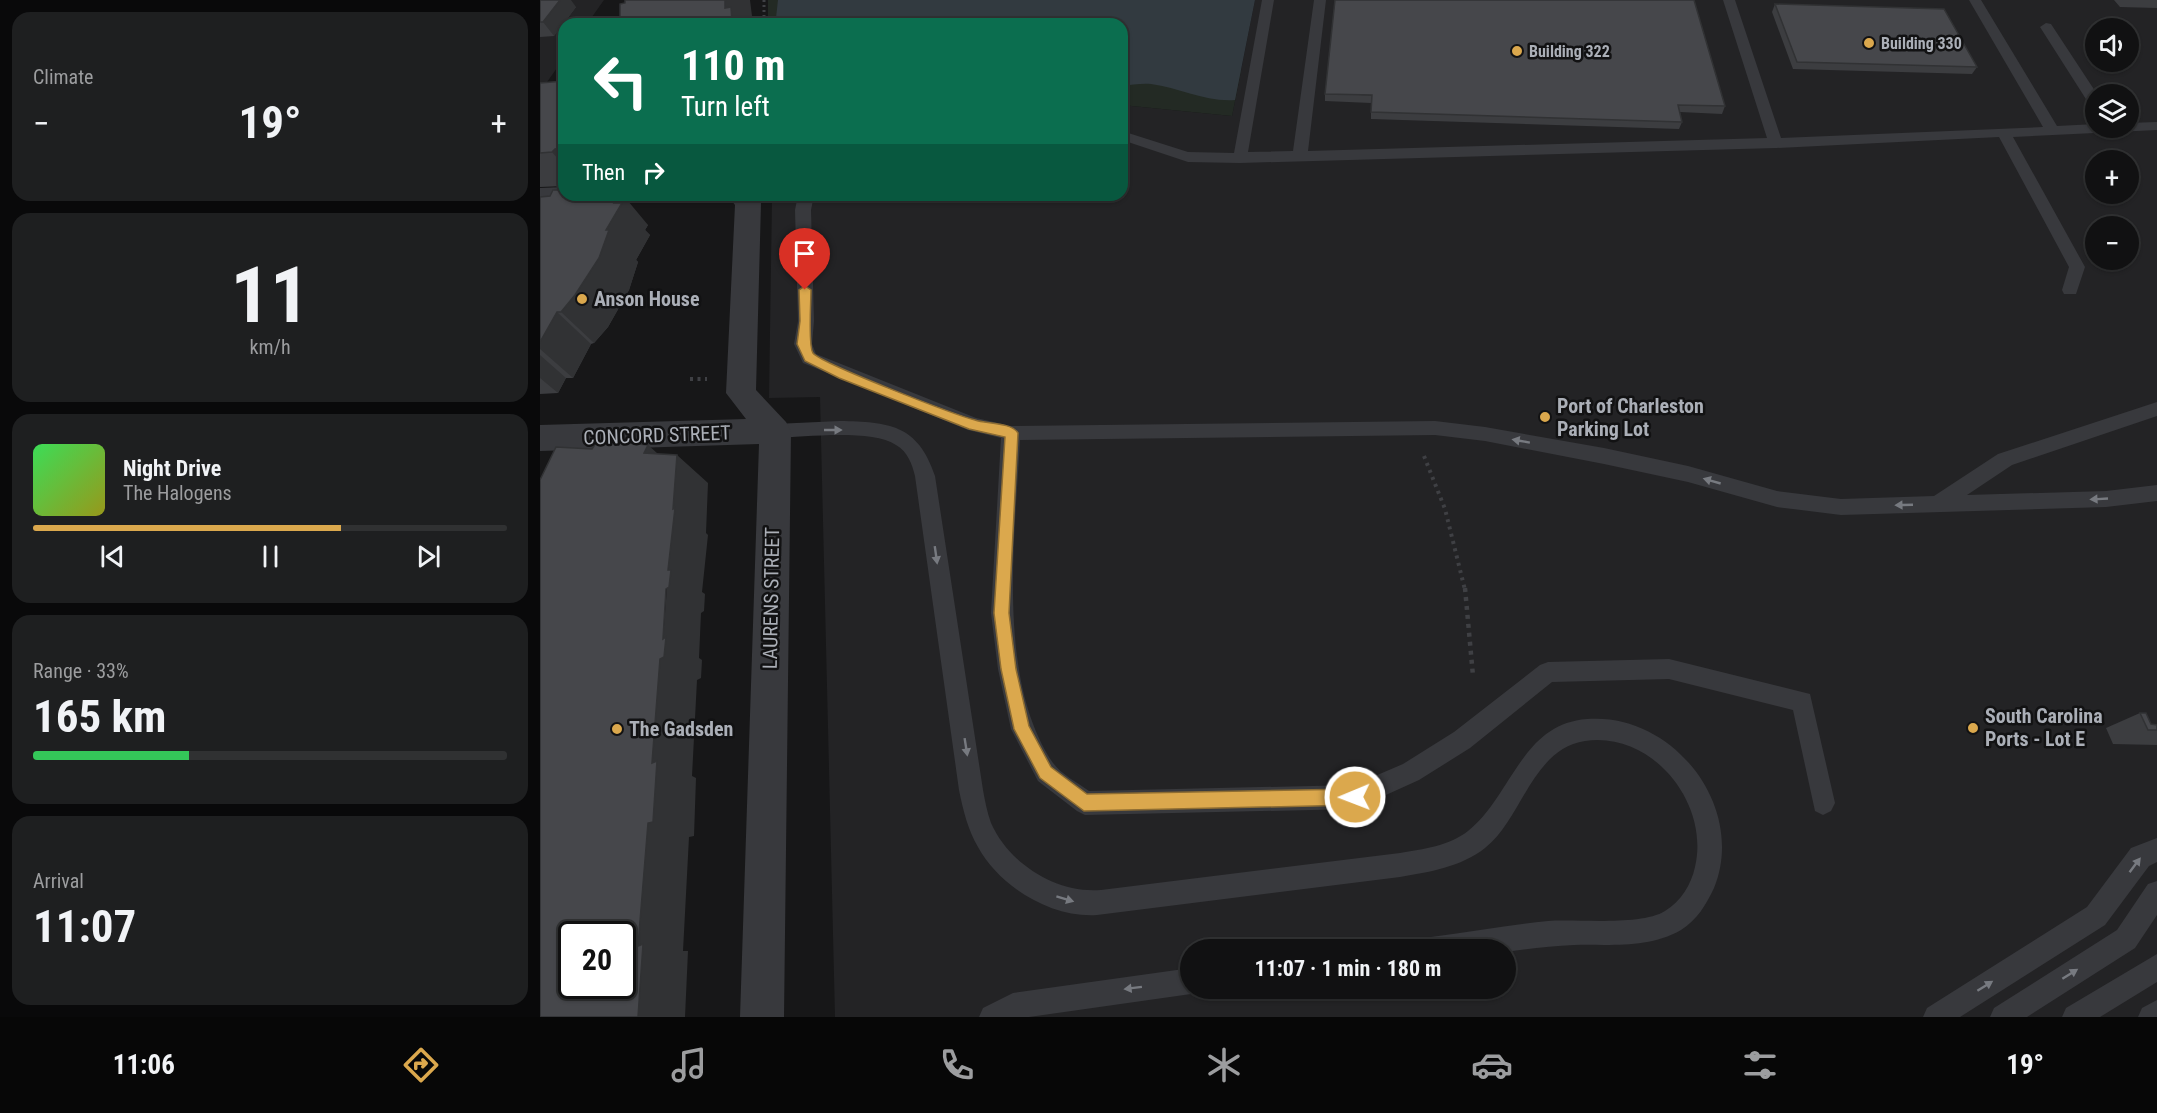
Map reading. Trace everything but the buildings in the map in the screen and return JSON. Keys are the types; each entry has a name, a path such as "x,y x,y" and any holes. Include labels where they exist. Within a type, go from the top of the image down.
{"street":[{"path":"540,196 558,195"},
{"path":"746,201 748,203 741,393 775,431"},
{"name":"CONCORD STREET","path":"553,444 775,431"},
{"name":"LAURENS STREET","path":"762,1017 775,431"}],"lane":[{"path":"1240,158 1268,0"},
{"path":"1300,156 1320,0"},
{"path":"1729,0 1776,143"},
{"path":"1975,0 2053,131"},
{"path":"2046,27 2085,87"},
{"path":"2139,127 2157,126"},
{"path":"1128,137 1188,157 1240,158 1776,143 2085,129"},
{"path":"2004,133 2077,267 2070,290"},
{"path":"805,203 806,321 803,344 809,358 974,426 1011,433 1436,428 1485,434 1604,456 1688,474 1777,500 1841,507 2106,499 2157,493"},
{"path":"1938,504 2005,459 2157,410"},
{"path":"775,431 881,431 902,439 920,457 926,476 976,813 987,839 1004,863 1029,882 1055,896 1078,903 1115,901 1440,858 1483,834 1500,813 1527,769 1540,754 1560,739 1582,731 1602,729 1628,734 1652,745 1679,767 1706,808 1711,858 1698,896 1683,912 1666,924 1648,929 1561,933 1515,939"},
{"path":"1011,433 1002,613 1009,669 1022,729 1041,765 1046,772 1084,803 1355,797 1411,772 1462,740 1548,672 1669,669 1802,702 1823,803"},
{"path":"1936,1017 2096,915 2140,857 2157,850"},
{"path":"2002,1017 2126,939 2157,893"},
{"path":"2074,1017 2157,967"},
{"path":"992,1017 1013,1006 1180,983"},
{"path":"2151,1017 2157,1013"}],"path":[{"path":"764,0 764,18"},
{"path":"690,379 714,379"},
{"path":"1412,429 1436,482 1459,558 1471,632 1473,676"}],"shaded area":[{"path":"540,0 604,0 591,18 558,18 558,66 540,92"},
{"path":"768,0 914,0 1098,13 1110,18 768,18"},
{"path":"778,0 1255,0 1235,100 1213,99 1151,84 1128,85 1128,18 776,18"},
{"path":"1255,0 2157,0 2157,1017 835,1017 820,397 769,398 772,201 1128,201 1128,106 1232,116"},
{"path":"1128,25 1241,71 1232,116 1128,106"}],"place":[{"name":"Building 330","path":"1869,43"},
{"name":"Building 322","path":"1517,51"},
{"name":"Anson House","path":"582,299"},
{"name":"Port of Charleston Parking Lot","path":"1545,417"},
{"name":"South Carolina Ports - Lot E","path":"1973,728"},
{"name":"The Gadsden","path":"617,729"}],"route":[{"path":"805,290 806,321 803,344 809,358 974,426 1011,433 1002,613 1009,669 1022,729 1046,772 1084,803 1355,797"}]}
